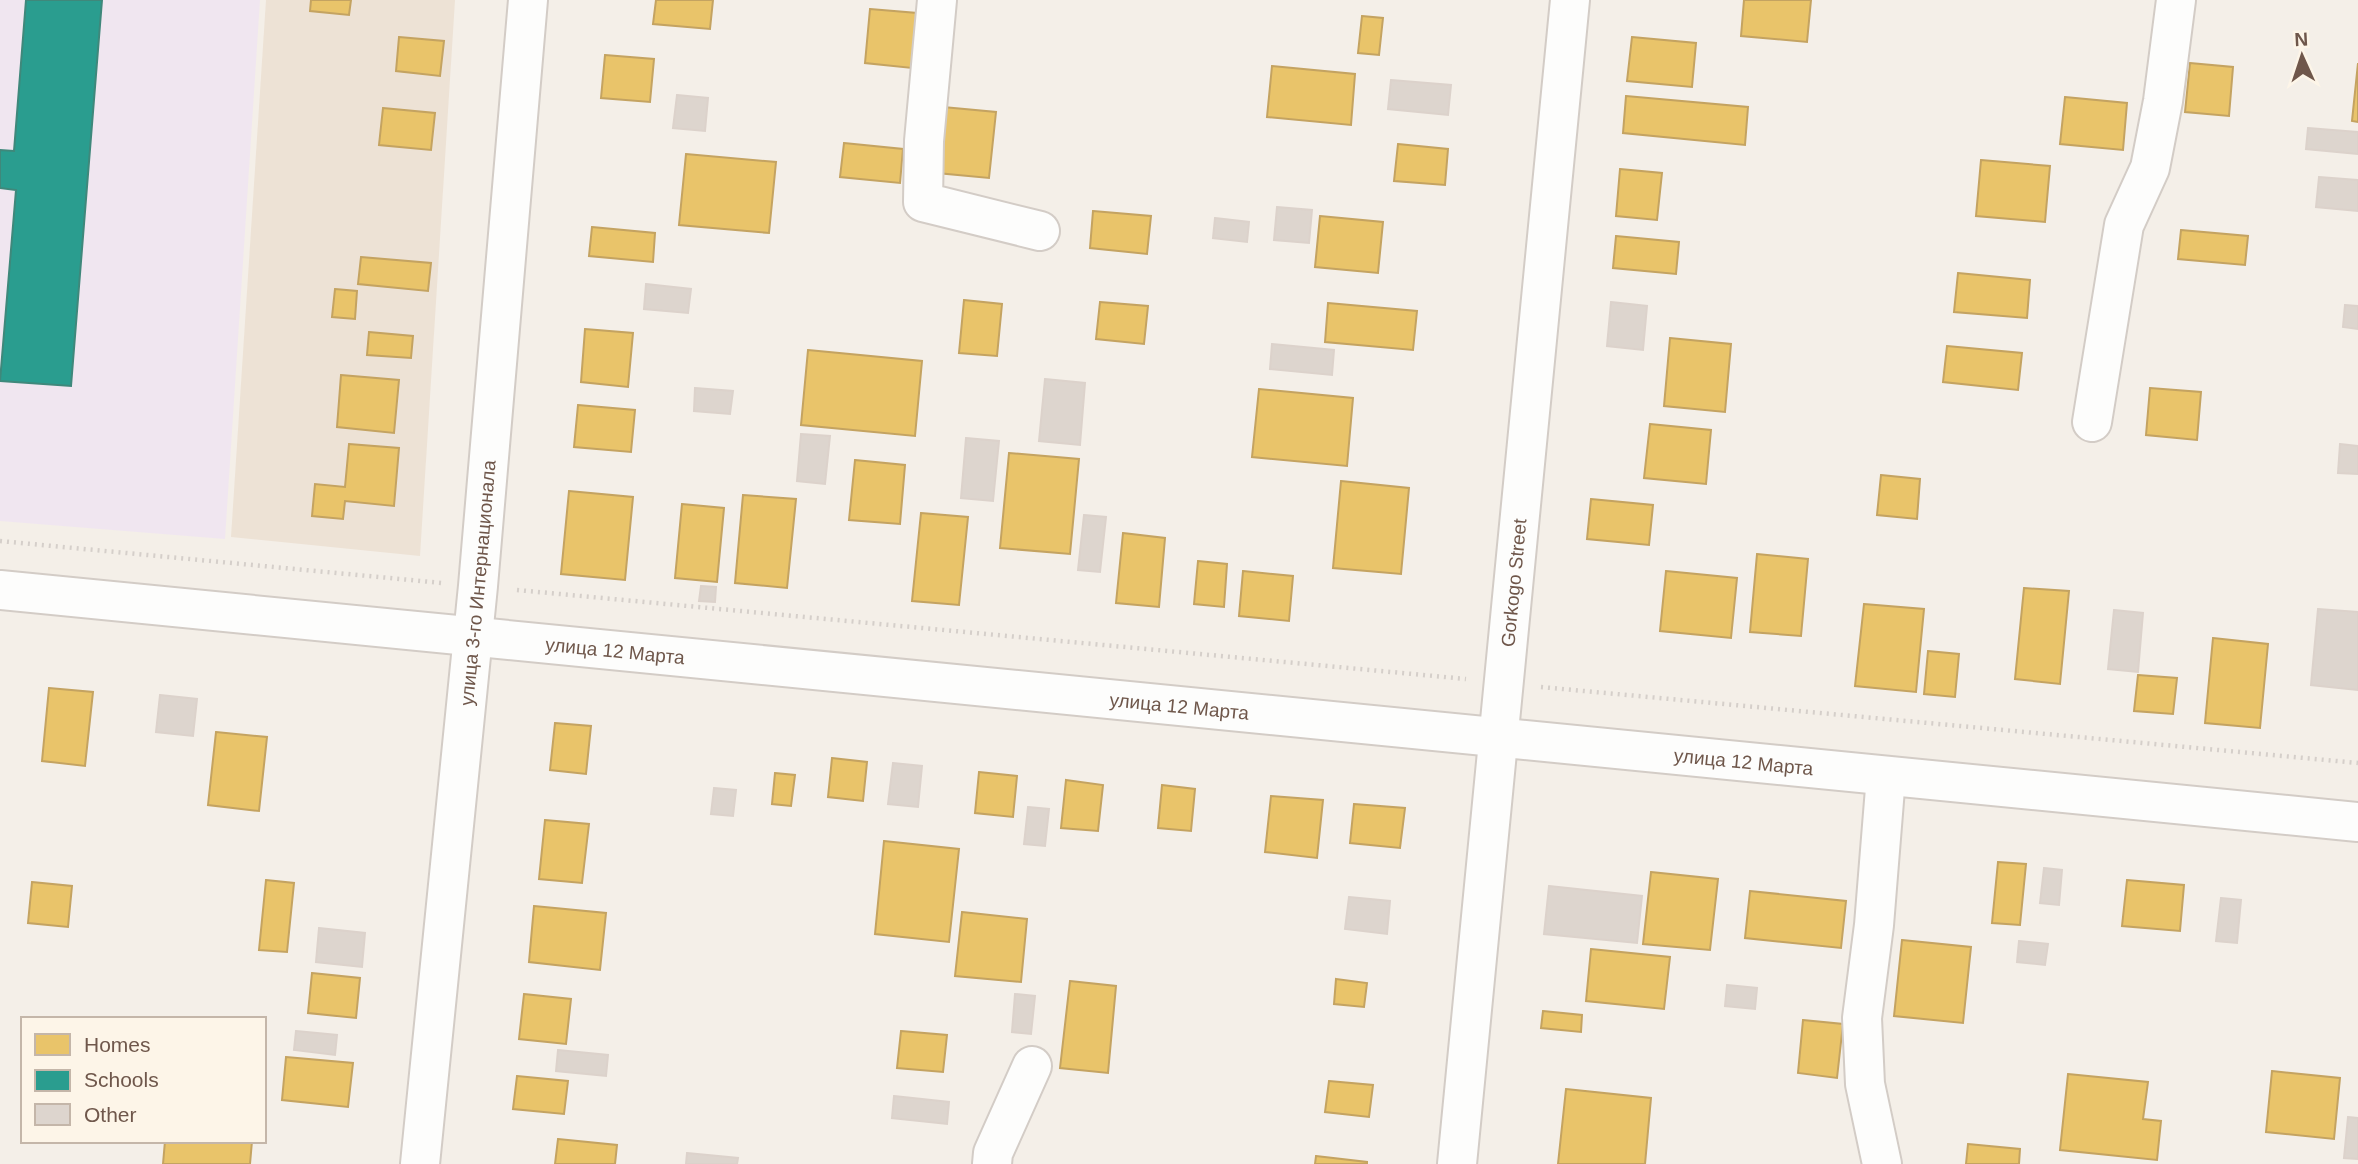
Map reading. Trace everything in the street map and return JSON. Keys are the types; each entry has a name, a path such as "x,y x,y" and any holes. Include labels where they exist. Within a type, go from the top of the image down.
{"street":[{"name":"улица 3-го Интернационала","path":"420,1164 478,586 528,0"},
{"path":"937,0 924,141 923,201 1040,231"},
{"name":"Gorkogo Street","path":"1457,1164 1570,0"},
{"path":"2092,422 2124,225 2150,167 2163,101 2176,0"},
{"name":"улица 12 Марта","path":"0,590 2358,822"},
{"path":"1882,1164 1865,1084 1862,1018 1874,925 1886,776"},
{"path":"992,1164 993,1153 1032,1066"}],"path":[{"path":"0,541 2358,763"}],"shaded area":[{"path":"0,0 260,0 225,539 0,521"},
{"path":"266,0 455,0 420,556 231,537"}],"building: Homes":[{"path":"311,0 351,0 349,15 310,11"},
{"path":"656,0 713,0 710,29 653,24"},
{"path":"1744,0 1811,0 1807,42 1741,36"},
{"path":"870,9 917,13 912,68 865,63"},
{"path":"1362,16 1383,18 1379,55 1358,53"},
{"path":"399,37 444,41 440,76 396,71"},
{"path":"1632,37 1696,43 1692,87 1627,81"},
{"path":"605,55 654,59 650,102 601,98"},
{"path":"2190,63 2233,67 2229,116 2185,112"},
{"path":"2358,63 2358,122 2352,121"},
{"path":"1272,66 1355,74 1351,125 1267,117"},
{"path":"1626,96 1748,107 1745,145 1623,133"},
{"path":"2065,97 2127,103 2123,150 2060,144"},
{"path":"943,107 996,112 989,178 937,173"},
{"path":"383,108 435,113 431,150 379,145"},
{"path":"844,143 903,149 900,183 840,177"},
{"path":"1398,144 1448,149 1445,185 1394,181"},
{"path":"686,154 776,162 769,233 679,225"},
{"path":"1981,160 2050,166 2045,222 1976,216"},
{"path":"1620,169 1662,173 1657,220 1616,216"},
{"path":"1093,211 1151,216 1147,254 1090,248"},
{"path":"1320,216 1383,222 1378,273 1315,267"},
{"path":"592,227 655,233 653,262 589,256"},
{"path":"2181,230 2248,236 2245,265 2178,259"},
{"path":"1616,236 1679,242 1676,274 1613,268"},
{"path":"361,257 431,263 428,291 358,284"},
{"path":"1958,273 2030,280 2027,318 1954,312"},
{"path":"335,289 357,291 355,319 332,317"},
{"path":"964,300 1002,304 997,356 959,353"},
{"path":"1100,302 1148,306 1144,344 1096,339"},
{"path":"1328,303 1417,311 1413,350 1325,342"},
{"path":"585,329 633,333 628,387 581,382"},
{"path":"369,332 413,336 411,358 367,355"},
{"path":"1670,338 1731,344 1725,412 1664,406"},
{"path":"1947,346 2022,353 2018,390 1943,382"},
{"path":"808,350 922,361 915,436 801,425"},
{"path":"341,375 399,380 394,433 337,427"},
{"path":"2150,388 2201,392 2197,440 2146,435"},
{"path":"1259,389 1353,398 1347,466 1252,457"},
{"path":"578,405 635,410 631,452 574,447"},
{"path":"1650,424 1711,430 1706,484 1644,478"},
{"path":"349,444 399,448 394,506 345,501 343,519 312,516 315,484 345,487"},
{"path":"1009,453 1079,459 1070,554 1000,548"},
{"path":"855,460 905,465 900,524 849,520"},
{"path":"1881,475 1920,479 1917,519 1877,515"},
{"path":"1341,481 1409,488 1401,574 1333,568"},
{"path":"569,491 633,497 625,580 561,574"},
{"path":"743,495 796,499 787,588 735,583"},
{"path":"1591,499 1653,505 1649,545 1587,539"},
{"path":"682,504 724,508 717,582 675,578"},
{"path":"921,513 968,517 959,605 912,601"},
{"path":"1123,533 1165,538 1159,607 1116,603"},
{"path":"1757,554 1808,559 1801,636 1750,632"},
{"path":"1198,561 1227,564 1224,607 1194,604"},
{"path":"1243,571 1293,576 1289,621 1239,616"},
{"path":"1666,571 1737,578 1731,638 1660,631"},
{"path":"2024,588 2069,591 2060,684 2015,679"},
{"path":"1864,604 1924,609 1916,692 1855,686"},
{"path":"2213,638 2268,644 2260,728 2205,723"},
{"path":"1928,651 1959,654 1955,697 1924,694"},
{"path":"2138,675 2177,678 2173,714 2134,711"},
{"path":"49,688 93,692 85,766 42,761"},
{"path":"555,723 591,726 586,774 550,770"},
{"path":"216,732 267,737 259,811 208,805"},
{"path":"832,758 867,762 863,801 828,797"},
{"path":"979,772 1017,776 1013,817 975,813"},
{"path":"775,773 795,775 791,806 772,804"},
{"path":"1066,780 1103,785 1098,831 1061,828"},
{"path":"1162,785 1195,789 1191,831 1158,828"},
{"path":"1271,796 1323,800 1317,858 1265,852"},
{"path":"1354,804 1405,808 1400,848 1350,843"},
{"path":"545,820 589,824 582,883 539,879"},
{"path":"884,841 959,849 949,942 875,934"},
{"path":"1998,862 2026,864 2020,925 1992,923"},
{"path":"1651,872 1718,879 1710,950 1643,944"},
{"path":"266,880 294,883 287,952 259,950"},
{"path":"2127,880 2184,885 2180,931 2122,926"},
{"path":"32,882 72,886 68,927 28,923"},
{"path":"1750,891 1846,901 1841,948 1745,938"},
{"path":"534,906 606,913 600,970 529,962"},
{"path":"962,912 1027,919 1021,982 955,976"},
{"path":"1902,940 1971,947 1963,1023 1894,1016"},
{"path":"1591,949 1670,957 1664,1009 1586,1001"},
{"path":"312,973 360,978 356,1018 308,1013"},
{"path":"1336,979 1367,983 1364,1007 1334,1004"},
{"path":"1070,981 1116,986 1108,1073 1060,1068"},
{"path":"524,994 571,999 566,1044 519,1039"},
{"path":"1543,1011 1582,1015 1581,1032 1541,1028"},
{"path":"1803,1020 1843,1024 1837,1078 1798,1073"},
{"path":"901,1031 947,1035 943,1072 897,1068"},
{"path":"286,1057 353,1063 348,1107 282,1100"},
{"path":"2272,1071 2340,1078 2334,1139 2266,1132"},
{"path":"2068,1074 2148,1082 2143,1119 2161,1121 2157,1160 2060,1150"},
{"path":"517,1076 568,1081 564,1114 513,1109"},
{"path":"1329,1081 1373,1085 1369,1117 1325,1112"},
{"path":"1566,1089 1651,1098 1645,1164 1558,1164"},
{"path":"558,1139 617,1145 615,1164 555,1164"},
{"path":"165,1143 252,1143 250,1164 163,1164"},
{"path":"1968,1144 2020,1149 2019,1164 1966,1164"},
{"path":"1316,1156 1367,1162 1367,1164 1315,1164"}],"building: Schools":[{"path":"26,0 102,0 71,386 0,381 16,190 0,188 0,150 14,151"}],"building: Other":[{"path":"1391,80 1451,85 1448,115 1388,109"},
{"path":"677,95 708,98 705,131 673,128"},
{"path":"2308,128 2358,132 2358,154 2306,149"},
{"path":"2319,177 2358,180 2358,211 2316,207"},
{"path":"1277,207 1312,210 1309,243 1274,240"},
{"path":"1215,218 1249,222 1247,242 1213,238"},
{"path":"646,284 691,289 688,313 644,309"},
{"path":"1611,302 1647,306 1643,350 1607,346"},
{"path":"2345,305 2358,306 2358,329 2343,327"},
{"path":"1272,344 1334,350 1332,375 1270,369"},
{"path":"1045,379 1085,383 1080,445 1039,441"},
{"path":"695,388 733,391 730,414 694,411"},
{"path":"801,434 830,436 825,484 797,481"},
{"path":"966,438 999,441 993,501 961,498"},
{"path":"2340,444 2358,446 2358,474 2338,473"},
{"path":"1084,515 1106,517 1100,572 1078,570"},
{"path":"701,586 716,587 715,602 699,601"},
{"path":"2318,609 2358,612 2358,690 2311,685"},
{"path":"2114,610 2143,613 2138,672 2108,669"},
{"path":"160,695 197,699 193,736 156,732"},
{"path":"893,763 922,766 918,807 888,804"},
{"path":"714,788 736,790 733,816 711,814"},
{"path":"1028,807 1049,809 1045,846 1024,844"},
{"path":"2044,868 2062,870 2059,905 2040,903"},
{"path":"1549,886 1642,896 1637,943 1544,934"},
{"path":"1349,897 1390,901 1387,934 1345,929"},
{"path":"2221,898 2241,900 2237,943 2216,941"},
{"path":"319,928 365,933 362,967 316,962"},
{"path":"2019,941 2048,944 2045,965 2017,962"},
{"path":"1727,985 1757,988 1755,1009 1725,1006"},
{"path":"1015,994 1035,996 1031,1034 1012,1032"},
{"path":"296,1031 337,1035 335,1055 294,1050"},
{"path":"558,1050 608,1055 606,1076 556,1071"},
{"path":"894,1096 949,1102 947,1124 892,1118"},
{"path":"2348,1117 2358,1118 2358,1159 2344,1158"},
{"path":"687,1153 738,1158 737,1164 686,1164"}]}
